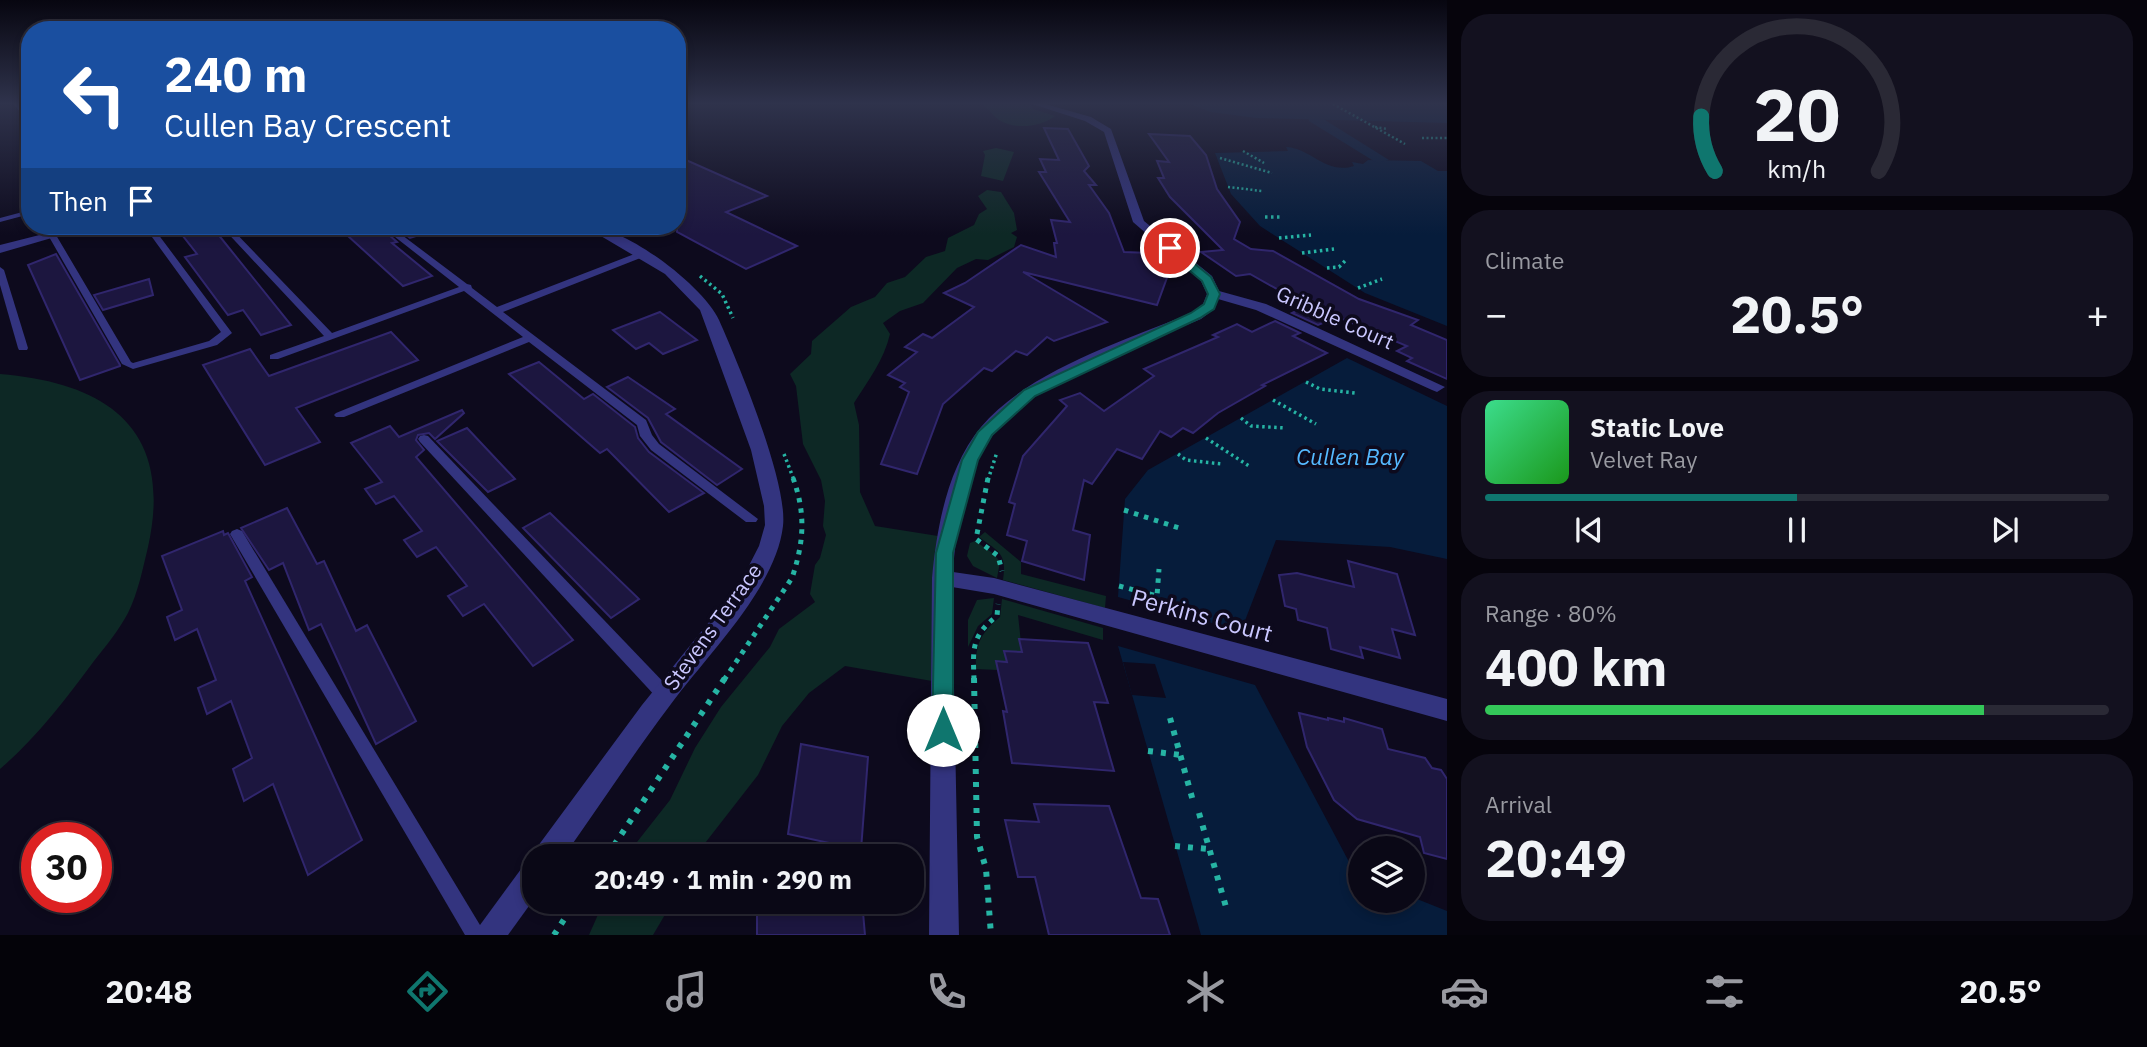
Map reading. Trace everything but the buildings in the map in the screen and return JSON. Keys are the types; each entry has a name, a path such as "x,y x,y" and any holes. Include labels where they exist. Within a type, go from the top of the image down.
{"street":[{"path":"944,935 942,578 950,526 970,460 996,421 1017,401 1048,383 1196,316 1209,306 1214,294 1207,279 1139,222 1114,148"},
{"path":"0,249 52,235"},
{"name":"Stevens Terrace","path":"557,844 664,694 733,607 754,576 767,554 774,513 764,468 700,298 679,280 606,235"},
{"name":"Gribble Court","path":"1214,294 1261,307 1437,387"},
{"name":"Perkins Court","path":"942,578 1000,588 1447,710"},
{"path":"490,935 522,891"}],"lane":[{"path":"0,220 21,214"},
{"path":"52,235 127,364 133,366 213,343 227,333 155,235"},
{"path":"234,235 331,337"},
{"path":"398,235 642,423 646,436 655,447 751,519"},
{"path":"498,310 640,255"},
{"path":"0,270 23,348"},
{"path":"274,357 468,287"},
{"path":"340,415 532,337"},
{"path":"424,439 664,694"},
{"path":"237,534 476,935"}],"path":[{"path":"1243,151 1264,163"},
{"path":"1220,158 1272,173"},
{"path":"1228,187 1262,191"},
{"path":"1265,217 1283,217"},
{"path":"1279,238 1311,235"},
{"path":"1302,253 1334,249"},
{"path":"1327,268 1339,267 1347,259"},
{"path":"688,269 722,294 737,330"},
{"path":"1358,288 1382,279"},
{"path":"1306,382 1320,389 1355,393"},
{"path":"1273,400 1316,424"},
{"path":"1241,418 1251,426 1286,429"},
{"path":"1206,438 1249,466"},
{"path":"991,935 986,869 977,837 973,649 980,629 997,616 1003,562 997,553 976,539 990,470 999,448"},
{"path":"615,844 792,578 802,553 806,525 800,498 783,452"},
{"path":"1178,454 1186,460 1222,464"},
{"path":"1124,510 1182,529"},
{"path":"1119,586 1157,596 1159,569"},
{"path":"1170,718 1193,801"},
{"path":"1148,751 1181,755"},
{"path":"1199,813 1226,907"},
{"path":"1175,846 1208,849"},
{"path":"554,935 568,914"}],"green space":[{"path":"996,148 1014,152 1003,181 981,176 985,155 983,151"},
{"path":"987,190 1001,192 1014,213 1017,230 1011,233 1017,237 1014,247 988,260 976,259 957,268 923,303 900,311 883,323 890,334 884,353 854,403 859,425 860,492 875,526 938,536 932,681 845,666 809,693 782,726 758,775 704,844 635,844 670,800 695,748 721,707 770,647 779,629 815,602 810,594 815,565 820,558 826,535 823,526 825,501 821,480 803,444 796,386 790,374 811,354 812,341 851,307 875,297 887,283 905,277 926,257 945,251 948,238 974,225 979,214 987,209 978,196"},
{"path":"0,374 39,379 73,388 102,402 125,420 141,443 151,472 154,506 142,572 128,613 108,644 50,718 0,769"},
{"path":"985,532 1021,562 1021,574 1106,596 1105,608 1003,580 1004,564 1000,554 979,537"},
{"path":"975,541 994,554 1000,562 997,578 973,566 967,556 970,543"},
{"path":"994,598 992,614 978,626 968,647 968,620 977,600"},
{"path":"1002,599 1103,628 1103,640 1018,615 1022,652 1005,651 1007,662 996,661 998,670 976,669 978,646 988,628 1000,617"},
{"path":"598,914 665,914 653,935 589,935"}],"water":[{"path":"1286,148 1295,148 1335,167 1354,166 1352,162 1363,164 1368,160 1421,161 1438,171 1447,171 1447,326 1365,293 1260,226 1231,194 1215,153 1288,151"},
{"name":"Cullen Bay","path":"1347,358 1447,406 1447,559 1390,547 1276,540 1241,631 1118,597 1125,499 1148,470"},
{"path":"1118,646 1255,685 1348,860 1348,913 1425,913 1425,902 1447,911 1447,935 1201,935"}],"pier":[{"path":"1123,662 1155,664 1166,698 1132,695"}],"waterway":[{"path":"1362,148 1382,160"}],"route":[{"path":"943,730 944,553 970,460 986,432 1017,401 1048,383 1196,316 1209,306 1214,294 1207,279 1170,248"}]}
